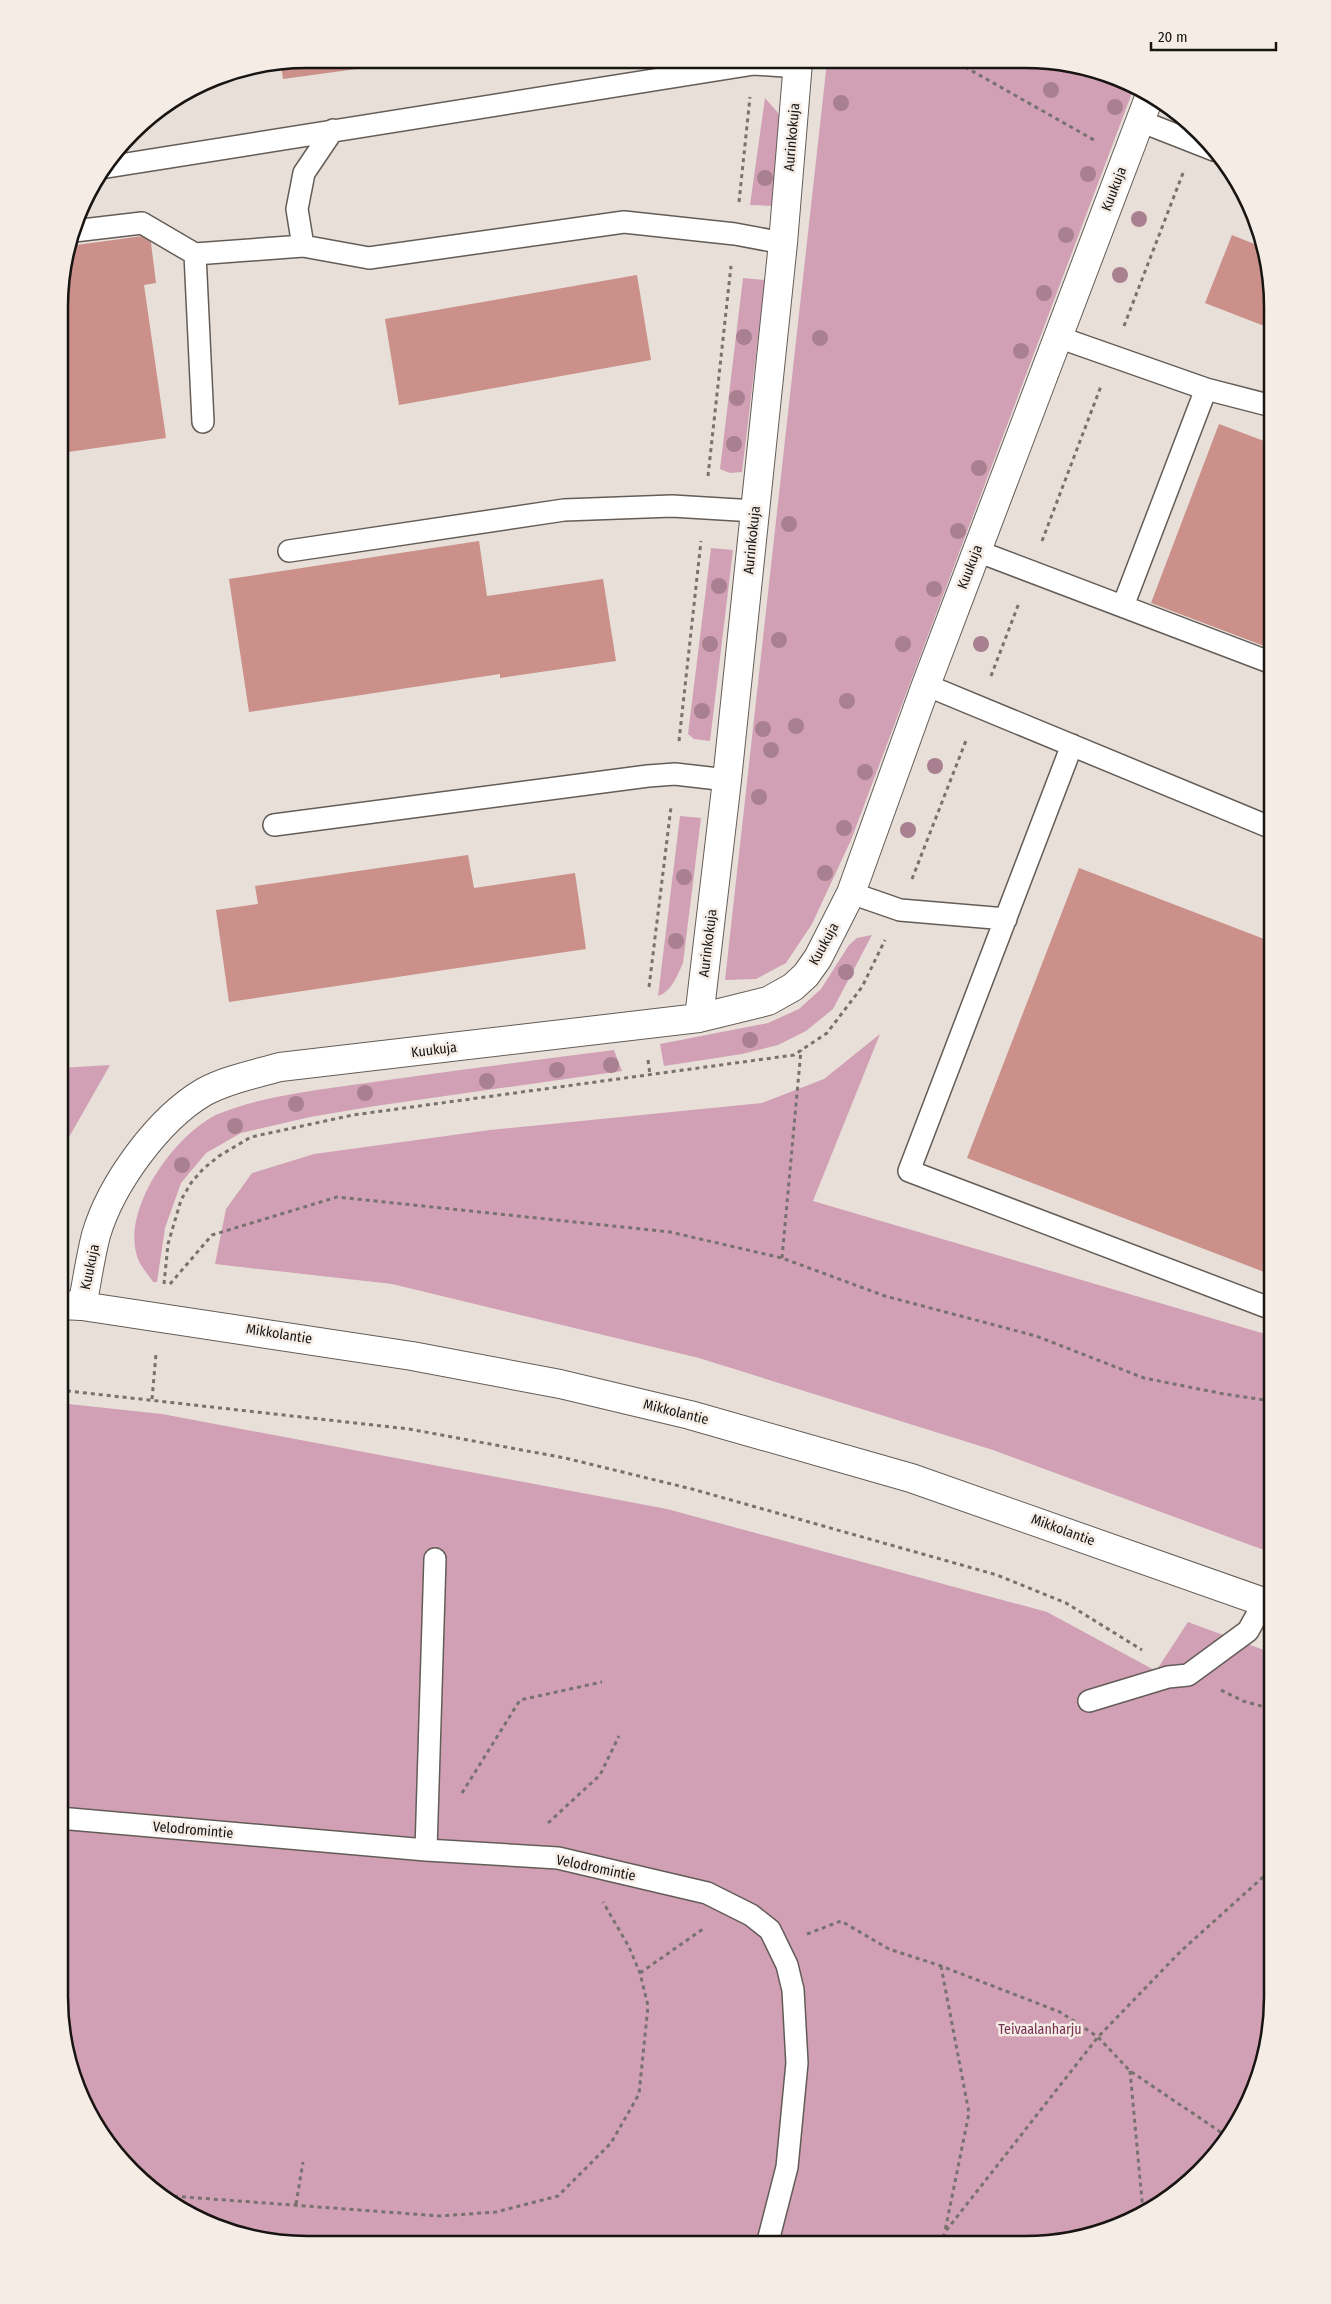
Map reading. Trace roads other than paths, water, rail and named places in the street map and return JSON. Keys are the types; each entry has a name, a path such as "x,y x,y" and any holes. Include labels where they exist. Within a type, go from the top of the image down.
{"street":[{"name":"Aurinkokuja","path":"699,1018 727,780 783,243 798,68"},
{"name":"Kuukuja","path":"71,1305 96,1234 124,1177 152,1136 169,1118 205,1091 248,1076 280,1068 699,1018 755,1005 793,987 806,975 818,958 851,892 976,550 1147,102"},
{"name":"Mikkolantie","path":"71,1305 412,1356 560,1384 690,1415 911,1478 1264,1603"}],"lane":[{"path":"114,166 728,68"},
{"path":"1140,121 1199,144"},
{"path":"303,246 297,209 304,173 333,130"},
{"path":"80,230 142,223 195,254 303,246 369,258 624,222 735,234 783,243"},
{"path":"195,254 203,422"},
{"path":"1058,337 1206,389 1264,404"},
{"path":"1123,606 1206,389"},
{"path":"289,551 564,510 705,507 755,511"},
{"path":"976,550 1264,660"},
{"path":"926,685 1264,825"},
{"path":"1072,745 910,1171 1264,1306"},
{"path":"274,824 675,774 727,780"},
{"path":"851,892 900,910 1006,919"},
{"path":"426,1850 435,1559"},
{"path":"1089,1701 1168,1677 1188,1674 1248,1631 1264,1609"},
{"name":"Velodromintie","path":"68,1819 426,1850 558,1858 707,1893 751,1915 770,1930 787,1965 793,1990 797,2063 787,2167 769,2237"}],"park label":[{"name":"Teivaalanharju","path":"1040,2029"}]}
